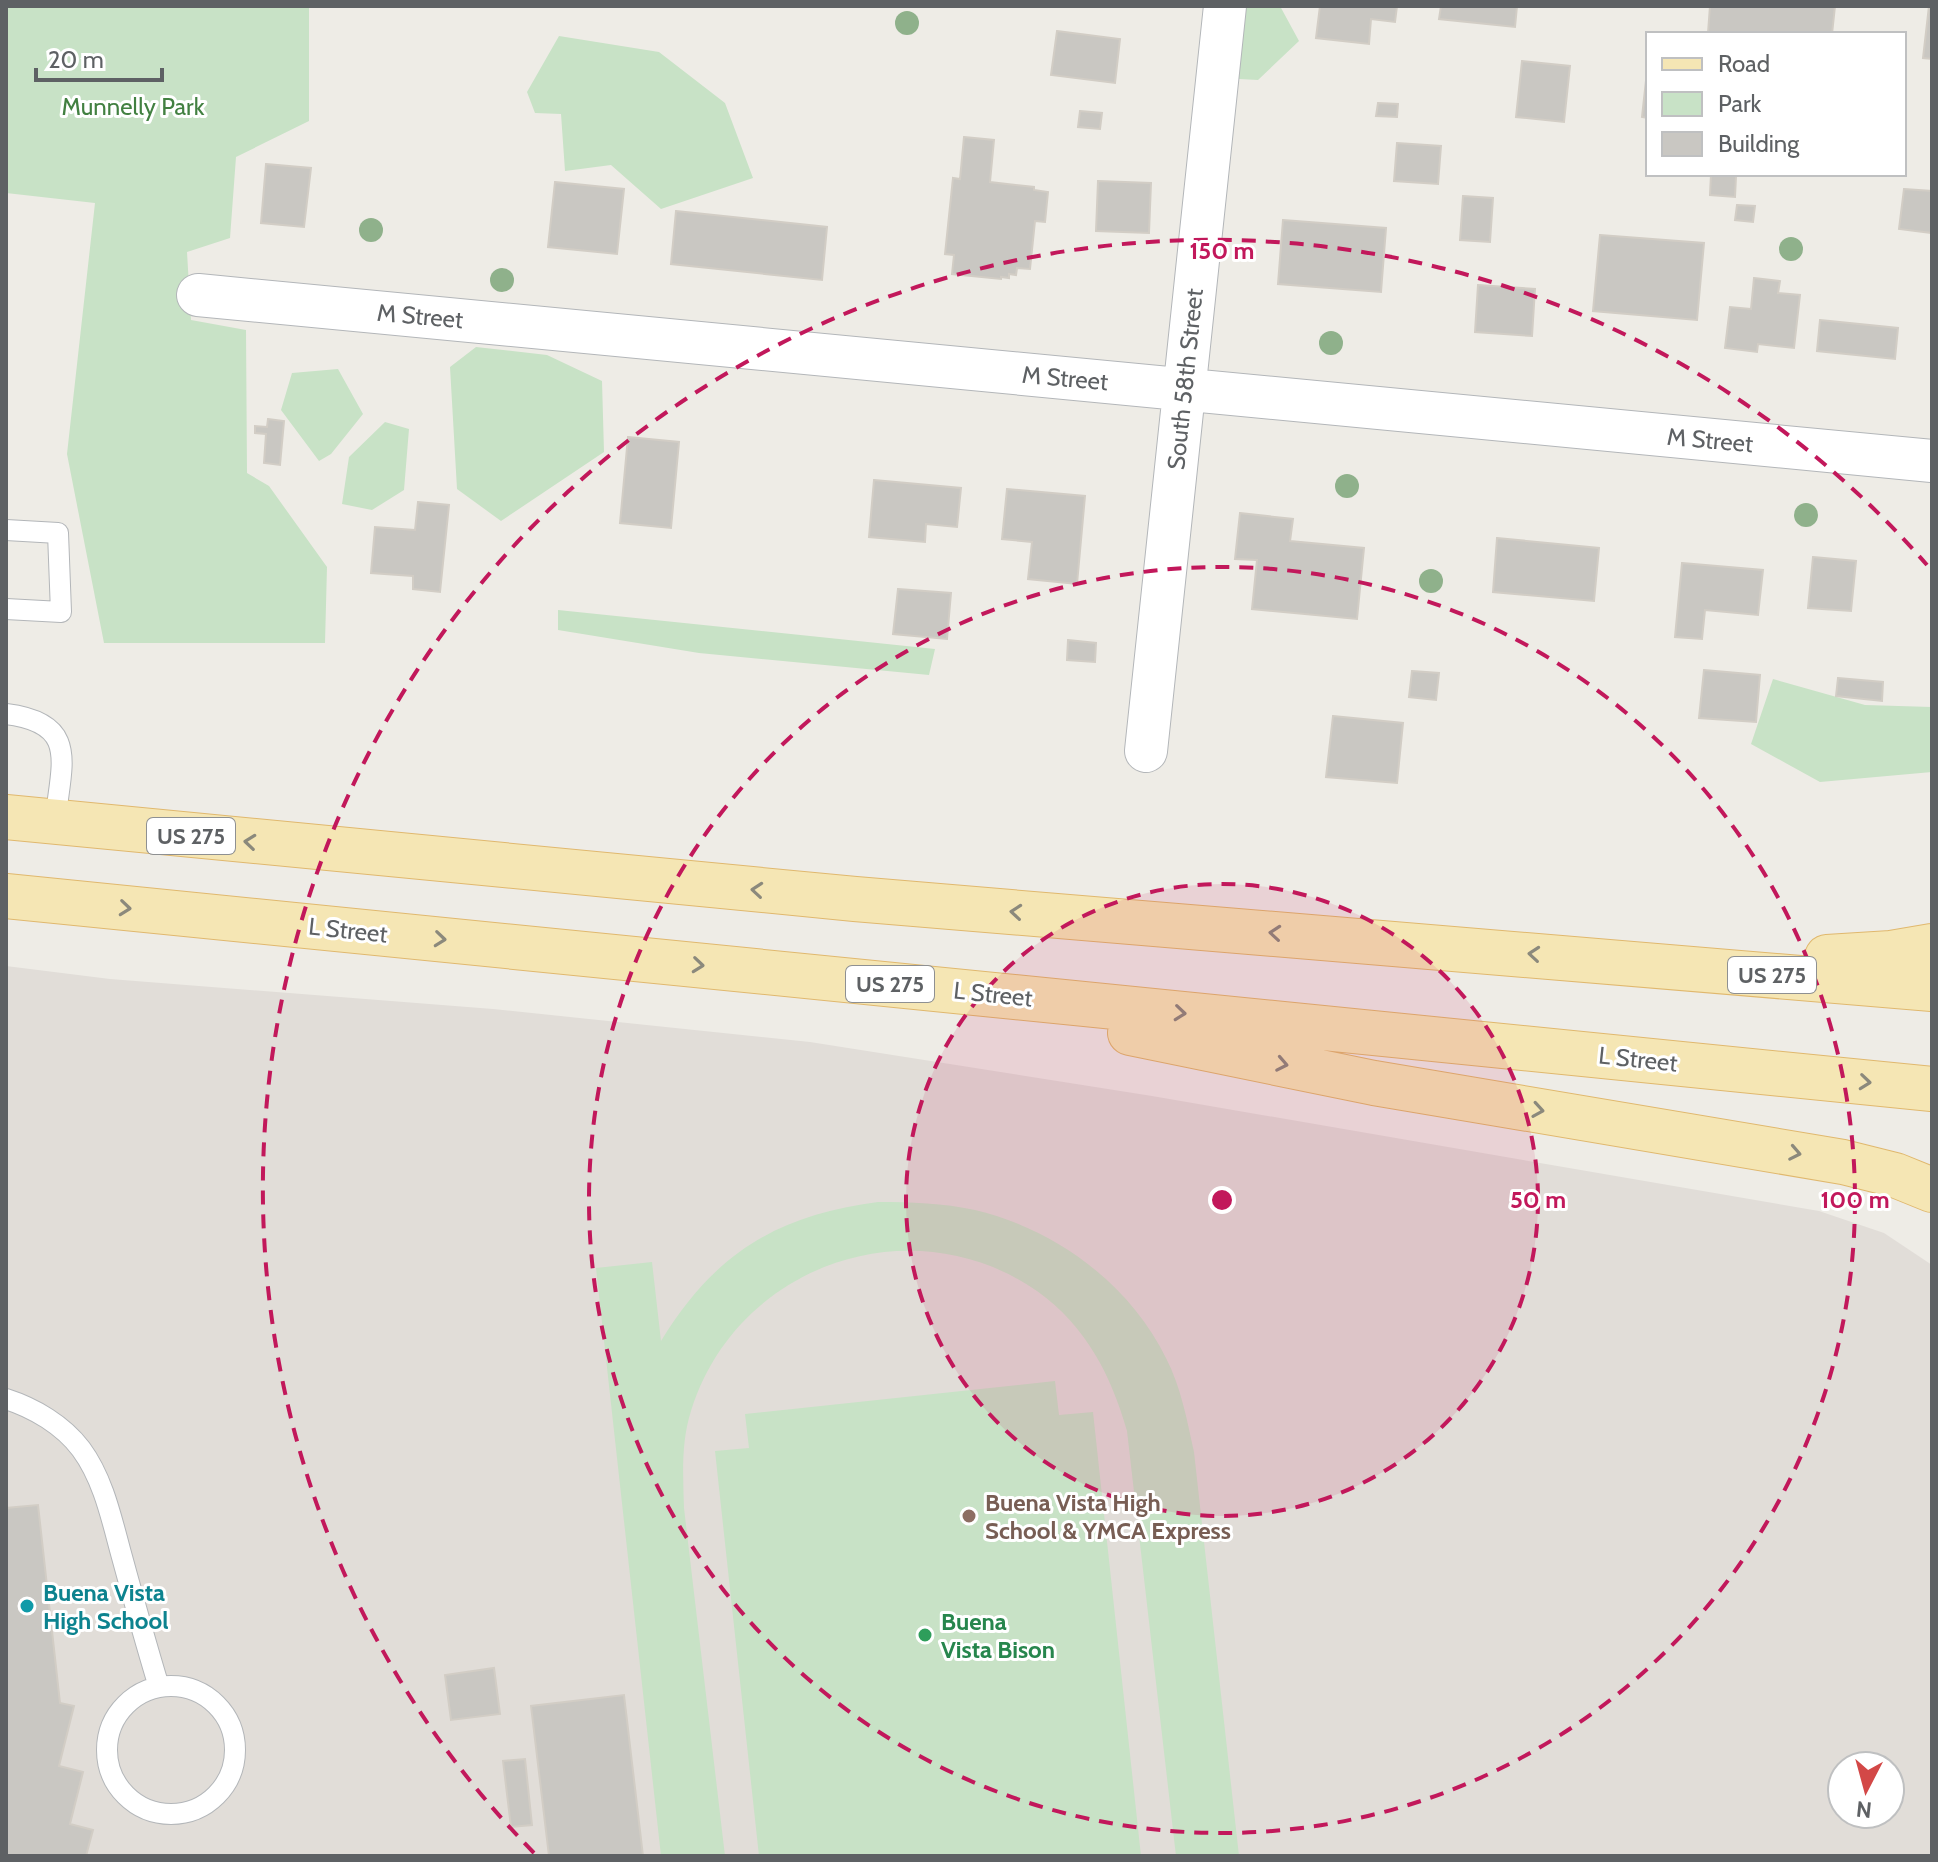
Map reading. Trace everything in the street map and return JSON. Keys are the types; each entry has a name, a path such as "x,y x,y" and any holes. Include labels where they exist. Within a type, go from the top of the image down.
{"main road":[{"name":"US 275","path":"6,817 855,899 1932,989"},
{"name":"L Street","path":"6,896 1932,1089"},
{"path":"1612,961 1813,958 1891,953 1932,946"},
{"path":"904,985 1374,1083 1843,1162 1895,1175 1932,1190"}],"street":[{"name":"South 58th Street","path":"1146,751 1225,6"},
{"name":"M Street","path":"198,295 1932,461"}],"lane":[{"path":"6,530 58,533 61,612 6,609"},
{"path":"6,714 42,722 56,732 61,754 55,822"},
{"path":"6,1399 36,1410 81,1448 112,1521 159,1687"},
{"path":"179,1686 199,1693 216,1704 228,1720 235,1739 235,1760 223,1787 200,1807 181,1814 159,1813 138,1805 121,1791 110,1771 108,1739 110,1728 121,1709 138,1695 159,1687 179,1686"}],"shaded area":[{"name":"Buena Vista High School & YMCA Express","path":"6,966 110,979 493,1009 810,1042 1152,1096 1819,1211 1884,1233 1932,1265 1932,1856 6,1856"}],"green space":[{"name":"Munnelly Park","path":"6,6 309,6 309,121 236,157 230,238 187,252 191,320 246,330 247,473 269,486 327,567 325,643 104,643 67,454 95,203 6,193"},
{"path":"1228,6 1280,6 1299,41 1258,80 1221,78"},
{"path":"559,36 659,52 725,103 753,178 661,209 611,165 565,171 561,114 535,113 527,92"},
{"path":"476,347 547,355 602,381 604,452 501,521 457,489 450,367"},
{"path":"338,369 363,414 331,454 319,461 281,410 292,373"},
{"path":"385,422 409,429 404,490 372,510 342,504 349,457"},
{"path":"558,610 935,649 929,675 699,653 558,630"},
{"path":"1773,679 1865,705 1932,707 1932,772 1820,782 1751,744"},
{"path":"878,1202 927,1203 975,1210 1034,1231 1087,1263 1111,1284 1151,1331 1166,1358 1180,1392 1194,1452 1239,1856 1176,1856 1127,1431 1113,1390 1094,1353 1083,1336 1054,1305 1037,1291 988,1265 936,1253 884,1252 834,1264 787,1286 746,1318 714,1360 691,1411 684,1447 684,1508 725,1856 661,1856 596,1268 652,1262 661,1341 703,1284 726,1262 752,1244 809,1217"},
{"name":"Buena Vista Bison","path":"1055,1381 1059,1415 1093,1412 1141,1856 759,1856 715,1451 749,1448 745,1414"}],"building":[{"path":"1320,6 1397,6 1395,22 1371,19 1369,44 1316,38"},
{"path":"1441,6 1517,6 1515,27 1439,19"},
{"path":"1710,6 1835,6 1832,32 1708,32"},
{"path":"1929,6 1932,6 1932,59 1923,58"},
{"path":"1057,31 1120,39 1115,83 1051,75"},
{"path":"1522,61 1570,66 1564,122 1516,117"},
{"path":"1646,80 1646,118 1642,117"},
{"path":"1378,103 1398,104 1397,117 1376,116"},
{"path":"1080,111 1102,113 1100,129 1078,127"},
{"path":"964,137 994,140 990,182 1034,187 1034,190 1048,192 1045,222 1035,221 1030,269 1017,268 1016,275 1009,274 1009,278 952,274 954,255 945,254 953,178 960,179"},
{"path":"1397,143 1441,146 1438,184 1394,181"},
{"path":"266,164 311,168 304,227 261,223"},
{"path":"1711,176 1736,176 1735,197 1710,195"},
{"path":"1098,181 1151,183 1149,233 1096,231"},
{"path":"555,182 624,189 617,254 548,247"},
{"path":"1904,189 1932,191 1932,233 1899,229"},
{"path":"1463,196 1493,198 1490,242 1460,240"},
{"path":"1737,205 1755,206 1753,222 1735,220"},
{"path":"676,211 827,227 822,280 671,264"},
{"path":"1283,220 1386,228 1381,292 1278,284"},
{"path":"1600,235 1704,243 1697,320 1593,311"},
{"path":"1754,278 1780,281 1778,293 1800,295 1794,348 1758,344 1757,352 1725,348 1730,307 1751,309"},
{"path":"1478,285 1535,289 1532,336 1475,332"},
{"path":"1820,320 1898,328 1895,359 1817,351"},
{"path":"268,419 284,421 280,465 264,463 266,434 255,433 255,426 267,427"},
{"path":"628,437 679,442 671,528 620,523"},
{"path":"874,480 961,488 957,527 926,524 925,542 869,537"},
{"path":"1007,489 1085,496 1077,584 1028,579 1032,542 1002,539"},
{"path":"418,502 449,505 440,592 413,589 413,576 371,573 375,527 415,530"},
{"path":"1240,513 1293,519 1290,541 1364,548 1357,619 1252,609 1257,560 1235,559"},
{"path":"1497,538 1599,548 1594,601 1493,592"},
{"path":"1813,557 1856,561 1851,611 1808,608"},
{"path":"1682,563 1763,570 1758,615 1705,610 1702,639 1675,637"},
{"path":"898,589 951,593 947,639 893,634"},
{"path":"1068,640 1096,643 1095,662 1067,660"},
{"path":"1704,670 1760,675 1756,722 1699,718"},
{"path":"1412,671 1439,673 1436,700 1409,697"},
{"path":"1838,678 1883,682 1882,701 1836,696"},
{"path":"1333,716 1403,723 1397,783 1326,777"},
{"name":"Buena Vista High School","path":"38,1505 60,1703 74,1706 59,1766 83,1772 70,1824 93,1830 86,1856 6,1856 6,1508"},
{"path":"494,1668 500,1714 451,1720 445,1675"},
{"path":"624,1695 643,1856 549,1856 531,1706"},
{"path":"525,1759 532,1825 511,1827 503,1761"}],"place":[{"name":"Buena Vista High School & YMCA Express","path":"969,1516"},
{"name":"Buena Vista High School","path":"27,1606"},
{"name":"Buena Vista Bison","path":"925,1635"}]}
